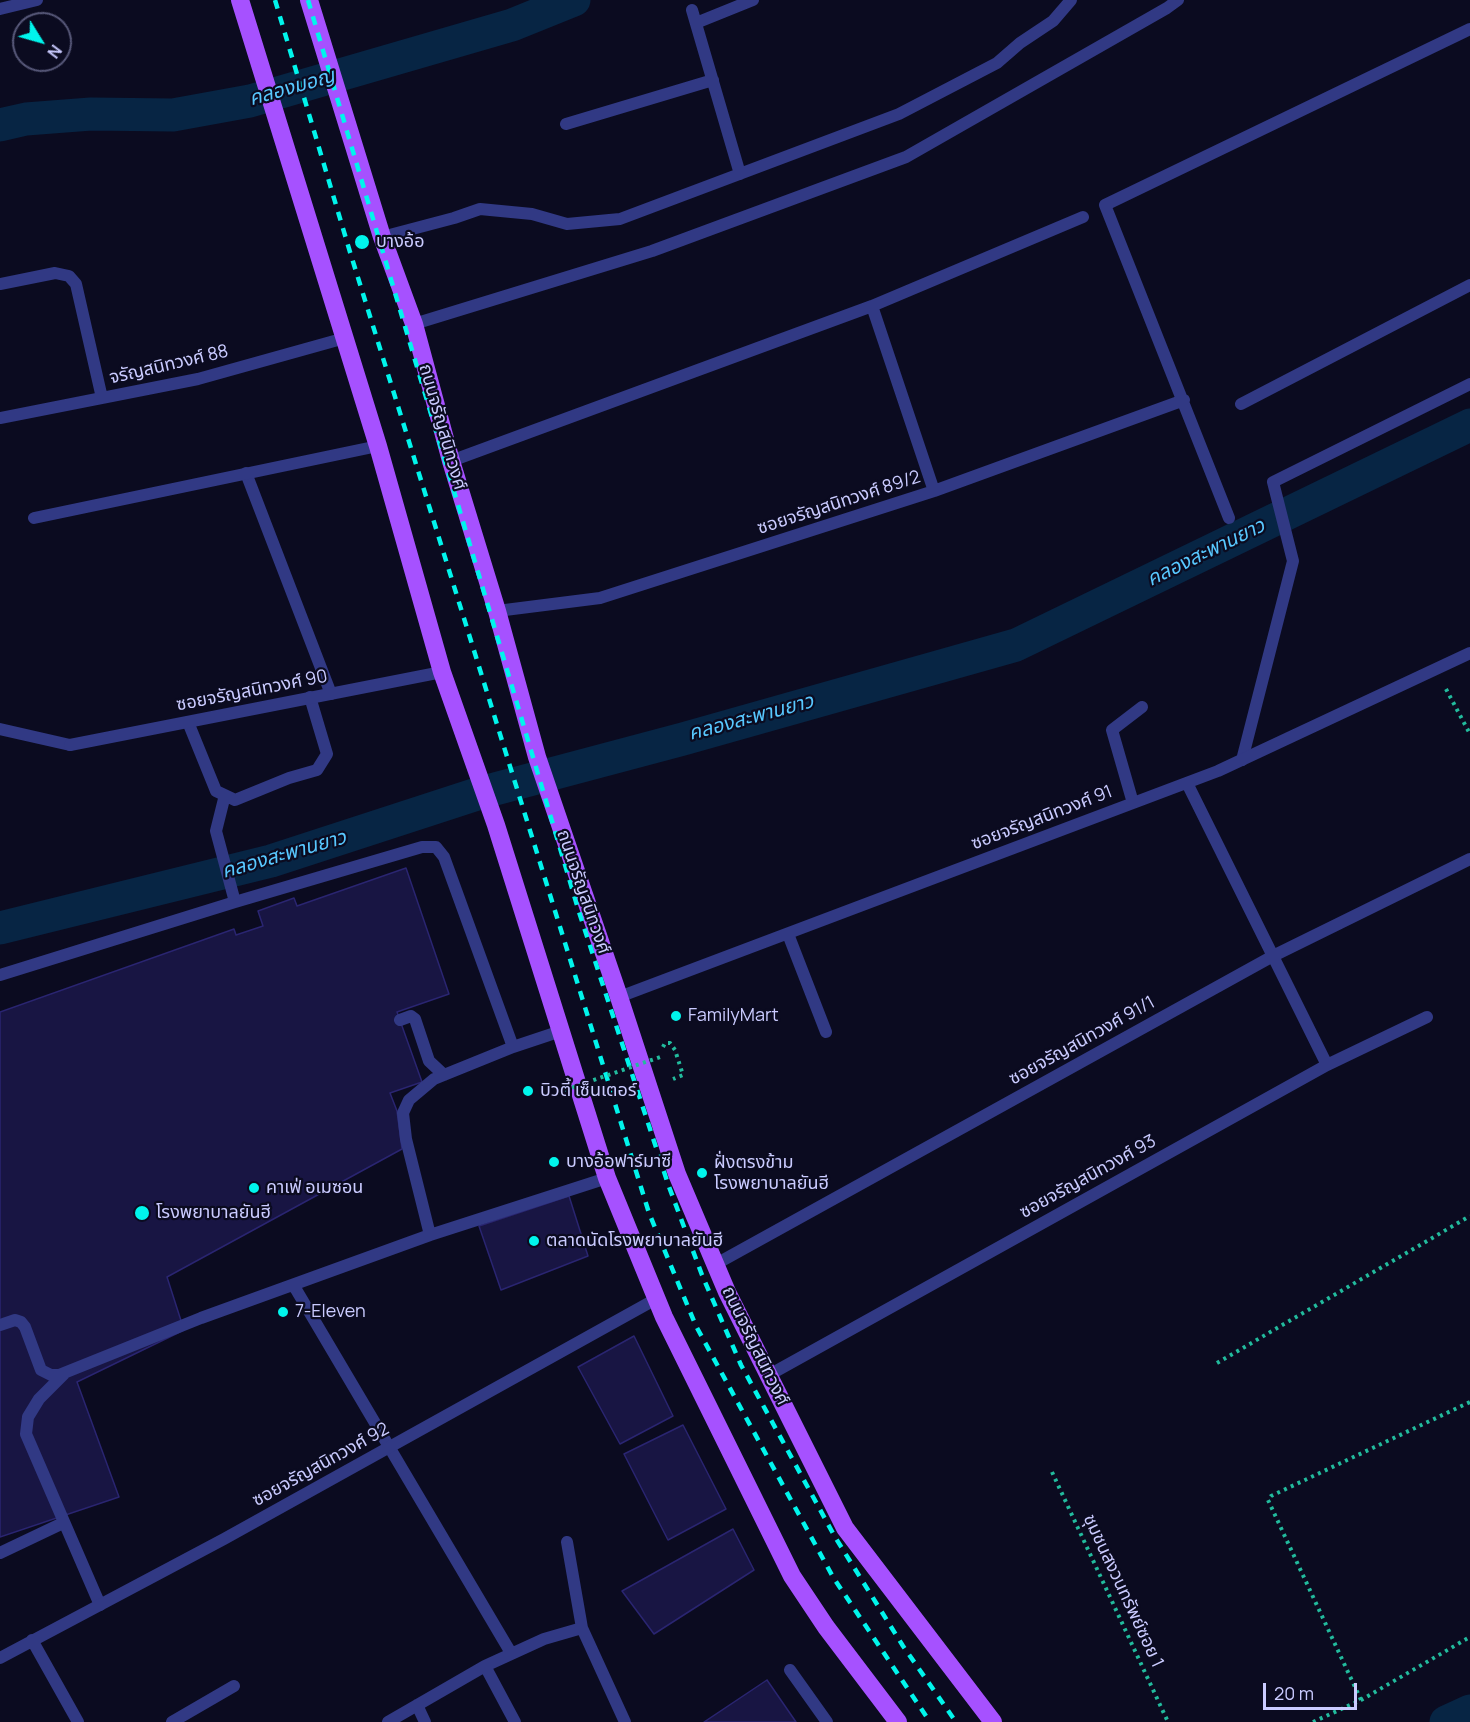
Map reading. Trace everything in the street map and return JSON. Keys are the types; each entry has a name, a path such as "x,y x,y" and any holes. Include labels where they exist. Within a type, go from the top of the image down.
{"main road":[{"path":"240,0 378,446 441,672 481,778 607,1178 656,1299 792,1576 826,1628 898,1722"},
{"name":"ถนนจรัญสนิทวงศ์","path":"309,0 382,237 414,324 451,461 497,611 537,757 677,1174 716,1264 845,1528 993,1722"}],"street":[{"path":"0,9 37,0"},
{"path":"696,24 753,0"},
{"path":"382,237 480,209 532,214 567,224 620,219 899,114 997,63 1053,21 1071,0"},
{"path":"414,324 652,252 906,157 1178,0"},
{"path":"692,10 740,174"},
{"path":"1228,518 1184,400 1105,205 1470,29"},
{"path":"566,124 713,80"},
{"path":"451,461 872,306 1083,217"},
{"path":"0,284 55,273 69,276 76,284 102,398"},
{"path":"1241,404 1470,285"},
{"path":"872,306 934,491"},
{"name":"จรัญสนิทวงศ์ 88","path":"0,418 198,379 345,338"},
{"path":"1242,760 1293,561 1273,482 1470,384"},
{"name":"ซอยจรัญสนิทวงศ์ 89/2","path":"497,611 600,598 934,491 1184,400"},
{"path":"34,518 378,446"},
{"path":"246,473 331,694"},
{"name":"ซอยจรัญสนิทวงศ์ 91","path":"619,997 1186,783 1242,760 1470,653"},
{"name":"ซอยจรัญสนิทวงศ์ 90","path":"0,729 70,745 441,672"},
{"path":"188,722 216,791 235,800 289,778 316,771 327,754 310,698"},
{"path":"1133,803 1113,730 1142,707"},
{"path":"1186,783 1327,1065"},
{"path":"225,795 216,831 235,902"},
{"path":"0,975 422,847 436,847 444,857 513,1047"},
{"name":"ซอยจรัญสนิทวงศ์ 91/1","path":"716,1264 1273,956 1470,859"},
{"path":"788,934 826,1032"},
{"path":"400,1020 411,1016 415,1019 429,1061 444,1075"},
{"name":"ซอยจรัญสนิทวงศ์ 93","path":"769,1375 1327,1065 1427,1017"},
{"path":"430,1235 406,1139 403,1113 409,1100 444,1075 513,1047 561,1031"},
{"path":"0,1325 15,1320 21,1322 41,1370 51,1375 59,1375 201,1318 430,1235 607,1178"},
{"path":"294,1286 511,1653"},
{"name":"ซอยจรัญสนิทวงศ์ 92","path":"0,1658 656,1299"},
{"path":"68,1372 39,1399 26,1425 29,1444 100,1605"},
{"path":"0,1552 63,1523"},
{"path":"567,1542 582,1628 625,1722"},
{"path":"388,1722 511,1653 544,1639 582,1628"},
{"path":"32,1640 78,1722"},
{"path":"485,1666 515,1722"},
{"path":"790,1670 827,1722"},
{"path":"172,1722 234,1686"},
{"path":"417,1705 425,1722"}],"path":[{"path":"1435,670 1470,735"},
{"path":"565,1090 663,1056"},
{"path":"1217,1363 1470,1216"},
{"path":"1361,1700 1268,1500 1271,1496 1470,1402"},
{"name":"ชุมชนสงวนทรัพย์ซอย 1","path":"1052,1472 1168,1722"},
{"path":"1313,1722 1361,1700 1470,1637"}],"building":[{"name":"โรงพยาบาลยันฮี","path":"406,868 449,994 397,1012 422,1082 390,1093 397,1111 402,1149 167,1277 184,1330 77,1382 119,1497 0,1537 0,1012 234,929 236,935 263,926 258,911 294,898 297,906"},
{"name":"ตลาดนัดโรงพยาบาลยันฮี","path":"569,1196 588,1256 501,1290 479,1226"},
{"path":"634,1336 673,1416 620,1444 578,1367"},
{"path":"683,1425 726,1509 668,1540 624,1454"},
{"path":"733,1529 754,1570 654,1634 622,1591"},
{"path":"767,1680 796,1722 704,1722"}],"waterway":[{"name":"คลองมอญ","path":"0,125 26,119 91,114 173,115 250,101 512,25 574,0"},
{"name":"คลองสะพานยาว","path":"0,928 271,861 480,793 683,739 1016,645 1470,425"},
{"path":"1446,1722 1470,1711"}],"railway":[{"path":"275,0 350,252 649,1213 696,1326 833,1577 930,1722"},
{"path":"308,0 579,912 668,1184 702,1275 741,1365 835,1537 903,1646 956,1722"}],"place":[{"name":"บางอ้อ","path":"362,242"},
{"name":"FamilyMart","path":"676,1016"},
{"name":"บิวตี้ เซ็นเตอร์","path":"528,1091"},
{"name":"บางอ้อฟาร์มาซี","path":"554,1162"},
{"name":"ฝั่งตรงข้าม โรงพยาบาลยันฮี","path":"702,1173"},
{"name":"คาเฟ่ อเมซอน","path":"254,1188"},
{"name":"โรงพยาบาลยันฮี","path":"142,1213"},
{"name":"ตลาดนัดโรงพยาบาลยันฮี","path":"534,1241"},
{"name":"7-Eleven","path":"283,1312"}]}
